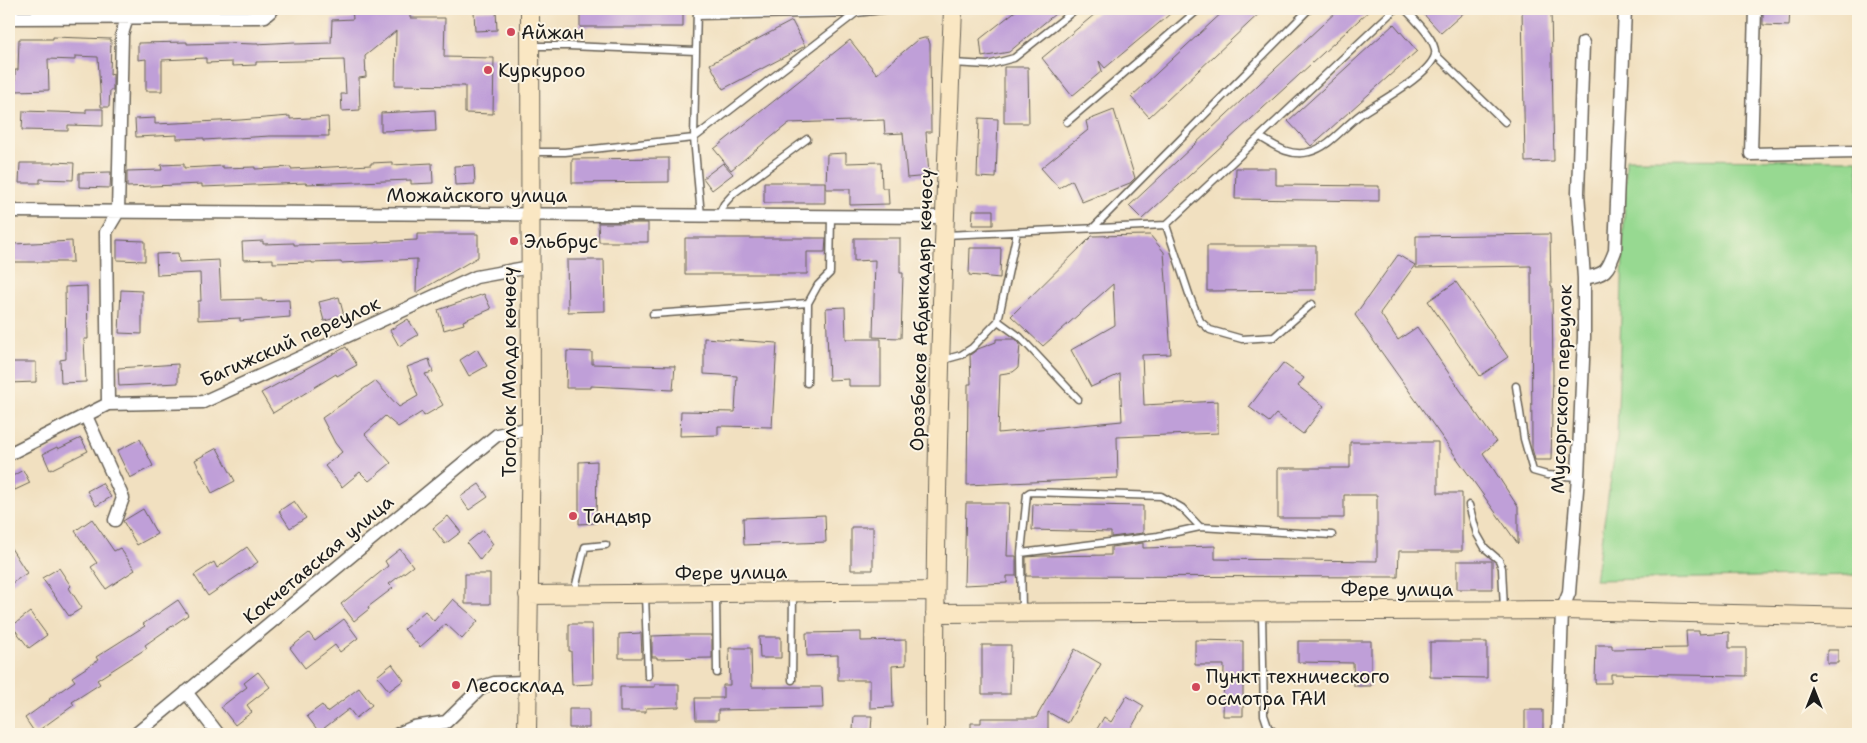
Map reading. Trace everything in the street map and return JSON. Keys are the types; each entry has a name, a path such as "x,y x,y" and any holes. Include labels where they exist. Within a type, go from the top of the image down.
{"street":[{"path":"9,18 127,13 259,17 264,16 273,9"},
{"name":"Тоголок Молдо көчөсү","path":"527,734 531,428 530,9"},
{"name":"Орозбеков Абдыкадыр көчөсү","path":"935,734 935,591 939,361 953,9"},
{"path":"1584,278 1600,275 1609,268 1615,251 1625,9"},
{"path":"1755,9 1751,154 1858,152"},
{"path":"108,404 106,232 118,212 122,34 127,13"},
{"name":"Мусоргского переулок","path":"1558,734 1562,610 1569,593 1578,477 1584,337 1584,278 1578,193 1583,43"},
{"name":"Можайского улица","path":"9,211 944,217"},
{"name":"Багижский переулок","path":"9,454 108,404 203,402 476,277 530,267"},
{"path":"86,416 123,498 115,520"},
{"name":"Кокчетавская улица","path":"136,734 497,434 531,428"},
{"name":"Фере улица","path":"528,595 935,591"},
{"name":"Фере улица","path":"935,613 1562,610 1858,617"},
{"path":"398,734 414,728 446,722 482,687 494,683 527,682"},
{"path":"186,692 218,734"}],"lane":[{"path":"702,216 694,138 697,12 856,13 891,9"},
{"path":"951,63 988,65 1014,58 1076,9"},
{"path":"1067,122 1199,9"},
{"path":"1093,228 1309,9"},
{"path":"944,236 1166,225 1395,9"},
{"path":"1260,137 1280,150 1308,152 1321,148 1360,115 1397,91 1430,66 1435,54 1434,44 1405,9"},
{"path":"530,152 565,152 694,138 856,13"},
{"path":"530,46 696,51"},
{"path":"1435,54 1506,122"},
{"path":"718,216 724,204 734,193 807,139"},
{"path":"807,383 808,303 818,285 830,273 831,216"},
{"path":"1166,225 1200,321 1210,330 1242,339 1274,337 1312,304"},
{"path":"939,361 961,355 972,348 998,321 1017,232"},
{"path":"653,314 808,303"},
{"path":"998,321 1020,337 1078,399"},
{"path":"1516,386 1524,439 1533,470 1547,475 1578,477"},
{"path":"1022,613 1021,553 1028,494 1030,492 1162,496 1182,508 1200,527"},
{"path":"1469,505 1477,534 1485,548 1499,560 1502,568 1504,610"},
{"path":"1021,553 1158,536 1200,527 1332,535"},
{"path":"574,594 585,547 606,545"},
{"path":"792,680 793,592"},
{"path":"716,593 717,672"},
{"path":"645,594 648,676"},
{"path":"1262,611 1264,715 1268,727 1276,734"}],"green space":[{"path":"1626,159 1858,160 1858,575 1595,580 1617,439"}],"building":[{"path":"352,9 410,9 410,18 445,18 444,57 494,58 493,114 465,113 465,86 395,85 396,31 365,56 366,77 359,78 360,110 342,111 341,94 346,94 344,60 256,62 256,65 232,66 232,62 206,63 206,58 162,60 162,91 146,91 146,59 138,60 138,43 331,43 332,20 353,19"},
{"path":"580,9 683,9 683,27 580,27"},
{"path":"1018,9 1061,9 1009,52 982,57 980,39"},
{"path":"1101,9 1176,9 1105,68 1099,61 1102,71 1072,96 1042,58"},
{"path":"1226,9 1264,9 1149,117 1131,97"},
{"path":"1339,9 1371,9 1142,219 1129,206"},
{"path":"1419,9 1468,9 1441,33"},
{"path":"1522,9 1551,9 1554,161 1525,162"},
{"path":"1763,9 1790,9 1789,26 1763,25"},
{"path":"496,10 497,30 475,31 474,11"},
{"path":"792,21 805,46 723,89 710,64"},
{"path":"1394,24 1417,51 1311,146 1288,121"},
{"path":"53,37 111,39 110,75 113,74 113,90 110,90 109,107 101,107 98,57 75,56 75,60 48,59 49,90 15,91 15,70 18,70 19,39 53,39"},
{"path":"928,38 930,44 931,132 926,132 929,176 907,178 903,133 885,134 884,120 789,123 731,170 714,149 850,40 877,74 917,40"},
{"path":"1004,67 1028,67 1029,123 1004,123"},
{"path":"86,109 103,109 103,126 68,125 68,131 22,130 23,111 86,113"},
{"path":"435,110 436,131 381,131 381,113"},
{"path":"1114,110 1135,178 1130,183 1082,202 1072,180 1059,188 1041,168 1088,130 1086,121"},
{"path":"290,116 290,119 328,117 329,136 270,136 204,140 204,138 177,139 177,135 136,137 135,119 155,118 155,124"},
{"path":"979,118 998,119 996,178 977,177"},
{"path":"846,153 846,163 881,162 882,188 888,188 889,204 850,205 850,189 826,189 827,154"},
{"path":"669,158 669,182 572,183 572,159"},
{"path":"392,162 392,165 432,163 433,183 411,184 411,180 202,187 202,184 127,187 127,171 162,170 161,165 184,164 184,168 223,166 223,168 255,167 255,169 291,167 291,169 371,165 371,163"},
{"path":"20,163 74,163 73,180 40,179 40,183 19,183"},
{"path":"723,163 733,174 712,190 703,178"},
{"path":"474,165 475,184 455,185 454,166"},
{"path":"1236,168 1276,168 1276,185 1379,186 1379,201 1235,199"},
{"path":"111,172 110,188 79,187 79,173"},
{"path":"764,182 825,182 825,203 764,203"},
{"path":"973,210 993,210 993,225 972,225"},
{"path":"598,223 648,223 648,242 599,242"},
{"path":"417,234 478,234 478,257 416,293 417,259 341,263 273,263 273,259 243,260 242,242 263,241 263,244 294,243 294,245 376,243 417,240"},
{"path":"1550,234 1553,375 1551,460 1535,460 1532,448 1531,266 1416,268 1416,236"},
{"path":"1150,235 1164,252 1171,354 1142,355 1144,405 1218,401 1218,433 1117,437 1118,478 967,485 968,384 971,384 970,355 978,349 996,342 996,339 1014,339 1020,344 1018,368 1013,372 1000,374 998,433 1122,421 1120,374 1091,387 1071,350 1115,325 1113,284 1043,346 1011,316 1092,236"},
{"path":"685,238 826,238 825,252 807,252 807,274 685,274"},
{"path":"854,238 900,238 900,273 903,273 901,338 873,337 875,260 854,261"},
{"path":"117,240 145,241 145,261 117,260"},
{"path":"72,241 73,262 14,262 13,244"},
{"path":"1207,246 1316,246 1316,290 1207,291"},
{"path":"970,248 1001,248 1000,278 969,275"},
{"path":"178,253 179,262 219,260 221,300 289,300 290,317 240,321 240,318 198,320 198,301 201,301 200,273 157,275 156,254"},
{"path":"1398,255 1415,265 1380,313 1398,340 1417,327 1496,442 1483,453 1518,507 1518,544 1355,315"},
{"path":"567,260 604,260 605,311 568,312"},
{"path":"1456,282 1508,357 1480,376 1428,301"},
{"path":"87,286 88,339 84,339 86,382 61,383 60,360 66,359 65,287"},
{"path":"121,290 142,291 142,334 119,333"},
{"path":"484,294 491,309 463,321 464,324 444,330 438,310"},
{"path":"339,297 344,316 324,321 319,302"},
{"path":"845,307 846,339 881,339 881,386 849,386 849,379 829,380 826,308"},
{"path":"408,319 418,335 399,346 390,330"},
{"path":"704,338 777,343 772,427 718,426 718,435 680,436 681,411 735,412 737,376 704,374"},
{"path":"346,347 357,365 337,376 336,374 273,413 261,393"},
{"path":"477,349 487,366 469,376 460,360"},
{"path":"567,351 592,352 592,364 675,366 673,390 591,386 591,388 566,388"},
{"path":"429,359 433,372 425,374 443,405 424,416 422,412 398,427 385,416 365,434 391,463 369,481 360,472 342,487 325,466 342,452 322,418 375,381 399,407 418,396 407,367"},
{"path":"9,362 36,362 36,382 9,383"},
{"path":"1283,363 1304,378 1298,386 1324,406 1303,434 1276,414 1269,422 1249,407"},
{"path":"178,364 178,383 119,386 118,368"},
{"path":"81,438 88,451 50,470 43,454"},
{"path":"140,439 153,466 130,478 117,451"},
{"path":"1350,442 1438,442 1438,493 1462,493 1462,551 1399,551 1398,577 1026,576 1026,557 1111,555 1111,547 1143,543 1143,548 1215,546 1215,559 1377,561 1377,495 1344,495 1344,518 1278,518 1278,468 1350,468"},
{"path":"217,448 235,481 212,493 195,460"},
{"path":"597,461 596,523 579,524 579,462"},
{"path":"23,470 30,483 15,490 9,478"},
{"path":"102,483 111,497 96,506 87,491"},
{"path":"479,484 488,497 469,510 460,497"},
{"path":"294,501 306,518 290,528 279,511"},
{"path":"966,503 1009,503 1007,556 1016,556 1016,576 1007,576 1007,583 964,585"},
{"path":"1033,504 1143,506 1143,533 1111,537 1111,532 1032,530"},
{"path":"143,509 157,534 137,545 123,521"},
{"path":"825,515 826,542 744,545 743,518"},
{"path":"448,516 461,532 445,544 433,528"},
{"path":"92,519 114,551 120,548 135,570 106,589 91,567 97,563 75,531"},
{"path":"851,527 873,527 873,570 851,570"},
{"path":"483,530 493,544 480,560 467,543"},
{"path":"9,545 27,573 9,585"},
{"path":"247,547 258,562 208,596 194,575 214,562 217,568"},
{"path":"400,549 413,566 389,584 393,588 368,607 369,609 354,621 341,604 388,566 385,561"},
{"path":"1457,561 1492,561 1492,589 1457,589"},
{"path":"59,568 82,608 69,616 42,578"},
{"path":"465,574 490,574 490,604 465,604"},
{"path":"453,599 478,621 462,639 446,624 420,647 404,629 425,611 434,621"},
{"path":"178,600 188,615 145,645 147,648 97,680 100,684 72,702 74,705 35,733 25,718 75,681 72,677 98,660 96,657 145,626 143,624"},
{"path":"30,612 47,635 29,648 12,626"},
{"path":"344,619 358,638 340,652 335,645 305,668 290,648 309,633 315,641"},
{"path":"569,624 592,624 593,684 572,685"},
{"path":"1686,631 1699,631 1699,634 1729,632 1729,648 1746,648 1746,676 1611,674 1611,683 1595,683 1596,645 1612,645 1612,649 1687,648"},
{"path":"861,632 861,641 906,640 906,665 892,666 893,707 870,708 870,680 838,680 838,655 807,656 806,633"},
{"path":"641,633 642,658 619,658 619,634"},
{"path":"712,635 712,658 657,659 657,657 652,657 652,636"},
{"path":"759,637 781,637 781,658 760,658"},
{"path":"1195,640 1243,641 1243,716 1223,716 1224,665 1195,665"},
{"path":"1298,641 1371,641 1371,686 1354,686 1353,663 1298,662"},
{"path":"1430,642 1487,642 1487,678 1430,677"},
{"path":"982,645 1011,645 1010,694 982,694"},
{"path":"729,648 751,648 752,687 822,687 823,708 718,710 718,720 696,720 695,698 723,698 723,685 730,685"},
{"path":"1075,649 1101,664 1068,723 1048,712 1048,734 971,734 971,723 981,723 981,718 1036,718"},
{"path":"1827,650 1838,650 1838,663 1827,663"},
{"path":"392,664 404,680 389,691 377,676"},
{"path":"258,672 270,687 247,705 252,712 235,725 221,707 247,687 244,683"},
{"path":"655,684 679,684 679,707 646,708 646,712 620,712 620,687 655,687"},
{"path":"359,688 372,705 356,718 349,709 319,732 307,716 322,705 327,712"},
{"path":"1127,696 1144,706 1129,732 1133,734 1094,734 1104,717 1111,722"},
{"path":"569,709 589,709 589,728 569,728"},
{"path":"1525,710 1543,710 1543,734 1525,734"},
{"path":"854,716 872,716 871,731 853,730"}],"place":[{"name":"Айжан","path":"511,32"},
{"name":"Куркуроо","path":"488,70"},
{"name":"Эльбрус","path":"514,241"},
{"name":"Тандыр","path":"573,516"},
{"name":"Лесосклад","path":"456,685"},
{"name":"Пункт технического осмотра ГАИ","path":"1196,687"}]}
